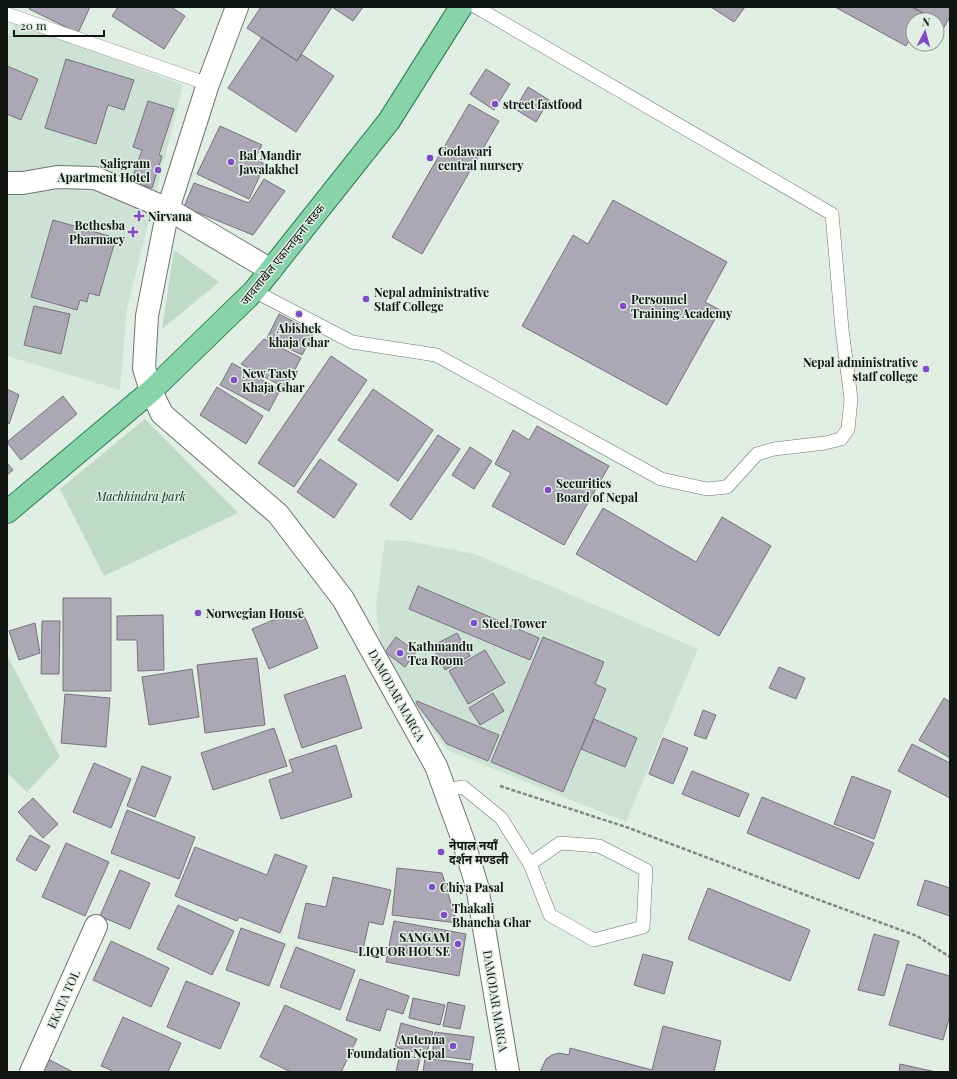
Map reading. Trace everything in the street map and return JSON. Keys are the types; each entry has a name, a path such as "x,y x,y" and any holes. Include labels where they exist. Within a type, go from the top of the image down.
{"main road":[{"name":"जावलाखेल एकान्तकुना सडक","path":"7,512 151,391 254,291 389,121 461,7"}],"street":[{"name":"DAMODAR MARGA","path":"237,7 208,84 168,209 147,316 144,368 151,391 162,414 278,514 343,599 436,766 446,790 476,886 508,1072"},
{"path":"7,183 23,183 57,177 95,178 168,209 271,270"},
{"name":"EKATA TOL","path":"31,1072 96,926"}],"lane":[{"path":"254,291 352,342 436,355 661,479 707,489 727,487 758,454 774,449 825,443 841,439 848,429 851,399 842,329 832,214 476,7"},
{"path":"7,14 208,84"},
{"path":"446,790 463,787 501,818 530,864 550,915 594,940 643,927 646,870 599,846 560,843 530,864"}],"path":[{"path":"496,785 629,828 917,936 950,957"}],"shaded area":[{"path":"16,22 183,85 127,308 120,390 7,356 7,38"},
{"path":"385,540 407,541 475,554 698,649 626,822 447,750 419,710 381,648 376,607"}],"green space":[{"path":"174,250 219,282 162,329"},
{"name":"Machhindra park","path":"145,419 238,513 104,576 60,489"},
{"path":"9,659 60,757 27,792 7,773 7,660"}],"building":[{"path":"30,7 90,7 78,33 29,9"},
{"path":"118,7 171,7 185,16 164,49 112,16"},
{"path":"261,7 332,7 297,61 247,28"},
{"path":"332,7 363,7 353,21"},
{"path":"711,7 745,7 734,22"},
{"path":"835,7 912,7 921,12 905,12 905,45"},
{"path":"912,7 950,7 950,17 945,26 945,12 921,12"},
{"path":"262,37 297,61 301,54 334,76 296,132 228,88"},
{"path":"66,59 134,80 124,110 108,105 96,144 45,128"},
{"path":"7,66 38,79 21,120 7,114"},
{"path":"486,69 510,84 494,110 470,94"},
{"path":"528,87 549,100 536,122 515,109"},
{"path":"148,101 174,109 159,155 162,156 152,188 131,182 142,150 133,147"},
{"path":"469,104 499,121 422,254 392,237"},
{"name":"Bal Mandir Jawalakhel","path":"220,126 262,145 255,159 265,164 249,199 197,174"},
{"path":"264,179 285,191 253,235 184,207 194,183 249,203"},
{"name":"Personnel Training Academy","path":"613,200 727,262 705,302 720,310 667,405 522,326 573,235 588,244"},
{"path":"53,220 116,238 99,296 89,293 87,302 80,300 77,310 31,297"},
{"path":"34,306 70,314 61,354 24,345"},
{"path":"279,314 314,332 302,355 267,338"},
{"path":"264,339 301,358 285,388 241,364"},
{"path":"331,356 367,380 294,487 258,463"},
{"path":"232,363 280,390 269,411 220,385"},
{"path":"217,387 263,416 246,444 200,415"},
{"path":"7,389 19,395 9,424 7,423"},
{"path":"373,389 433,430 398,481 338,440"},
{"path":"63,396 77,414 21,460 7,442"},
{"name":"Securities Board of Nepal","path":"537,426 609,466 564,545 492,506 511,473 495,464 513,430 529,440"},
{"path":"438,435 460,449 411,520 390,505"},
{"path":"470,447 492,461 474,489 452,475"},
{"path":"320,459 357,484 334,518 297,492"},
{"path":"7,463 13,470 7,475"},
{"path":"603,508 696,562 722,517 771,546 719,636 576,554"},
{"name":"Steel Tower","path":"418,586 539,638 530,660 409,609"},
{"path":"63,598 111,598 111,691 63,691"},
{"path":"301,608 318,648 269,669 252,629"},
{"path":"163,615 164,670 138,671 137,640 117,640 117,616"},
{"path":"42,621 60,621 59,674 41,674"},
{"path":"35,623 40,653 19,660 9,631"},
{"path":"457,633 470,656 445,670 432,646"},
{"path":"396,637 416,652 405,667 385,652"},
{"path":"543,637 604,662 595,684 606,689 563,792 491,762"},
{"path":"485,650 505,683 468,704 449,671"},
{"path":"257,658 265,725 205,733 197,665"},
{"path":"779,667 805,678 796,699 769,688"},
{"path":"192,669 199,717 149,725 142,677"},
{"path":"345,675 362,728 302,748 284,695"},
{"path":"493,693 504,711 480,725 469,708"},
{"path":"65,694 110,698 106,747 61,743"},
{"path":"944,698 950,702 950,758 919,740"},
{"path":"417,701 499,735 488,761 447,744 416,703"},
{"path":"703,710 716,715 706,739 694,735"},
{"path":"594,719 637,738 625,767 581,749"},
{"path":"274,728 287,766 213,790 201,753"},
{"path":"663,738 688,748 673,784 649,774"},
{"path":"912,744 950,763 950,798 898,771"},
{"path":"336,745 352,797 281,819 269,780 293,772 289,760"},
{"path":"94,763 131,779 111,828 73,812"},
{"path":"142,766 171,777 155,817 127,806"},
{"path":"692,771 749,794 739,817 682,794"},
{"path":"852,776 891,791 874,839 834,824"},
{"path":"762,797 874,843 859,879 747,833"},
{"path":"33,798 58,824 43,838 18,812"},
{"path":"127,810 195,837 179,879 111,853"},
{"path":"30,835 50,846 36,871 16,860"},
{"path":"66,843 109,862 85,916 42,897"},
{"path":"195,847 267,875 275,854 307,866 280,933 239,917 237,921 175,896"},
{"path":"397,868 442,873 457,923 392,915"},
{"path":"120,870 150,883 130,929 100,916"},
{"path":"333,877 391,890 383,925 369,922 362,954 298,938 306,903 326,907"},
{"path":"925,880 950,888 950,916 917,905"},
{"path":"708,888 810,930 790,981 688,939"},
{"path":"178,905 234,931 212,975 157,949"},
{"path":"394,921 466,934 459,976 386,962"},
{"path":"241,928 285,944 269,986 226,970"},
{"path":"874,934 899,941 884,996 858,990"},
{"path":"111,941 169,968 151,1007 93,980"},
{"path":"296,947 355,970 340,1010 280,987"},
{"path":"643,954 673,962 664,994 634,985"},
{"path":"907,964 950,976 950,1015 943,1040 889,1025"},
{"path":"360,979 409,996 403,1014 387,1009 380,1031 346,1020"},
{"path":"186,981 240,1003 220,1049 167,1027"},
{"path":"413,998 445,1005 440,1025 409,1018"},
{"path":"448,1002 465,1006 460,1029 443,1026"},
{"path":"285,1005 357,1039 341,1072 291,1072 260,1057"},
{"path":"123,1017 181,1043 168,1072 115,1072 101,1066"},
{"path":"401,1023 433,1032 426,1055 395,1047"},
{"path":"663,1026 721,1041 714,1072 540,1072 546,1059 559,1053 569,1055 570,1048 652,1070"},
{"name":"Antenna Foundation Nepal","path":"435,1032 474,1037 470,1060 432,1055"},
{"path":"400,1054 420,1059 417,1072 396,1072"},
{"path":"425,1058 473,1064 472,1072 423,1072"},
{"path":"48,1059 73,1072 41,1072"},
{"path":"900,1064 936,1072 899,1072"}],"place":[{"name":"street fastfood","path":"495,104"},
{"name":"Godawari central nursery","path":"430,158"},
{"name":"Bal Mandir Jawalakhel","path":"231,162"},
{"name":"Saligram Apartment Hotel","path":"158,170"},
{"name":"Nirvana","path":"139,216"},
{"name":"Bethesba Pharmacy","path":"133,232"},
{"name":"Nepal administrative Staff College","path":"366,299"},
{"name":"Personnel Training Academy","path":"623,306"},
{"name":"Abishek khaja Ghar","path":"299,314"},
{"name":"Nepal administrative staff college","path":"926,369"},
{"name":"New Tasty Khaja Ghar","path":"234,380"},
{"name":"Securities Board of Nepal","path":"548,490"},
{"name":"Norwegian House","path":"198,613"},
{"name":"Steel Tower","path":"474,623"},
{"name":"Kathmandu Tea Room","path":"400,653"},
{"name":"नेपाल नयाँ दर्शन मण्डली","path":"441,852"},
{"name":"Chiya Pasal","path":"432,887"},
{"name":"Thakali Bhancha Ghar","path":"444,915"},
{"name":"SANGAM LIQUOR HOUSE","path":"458,944"},
{"name":"Antenna Foundation Nepal","path":"453,1046"}]}
